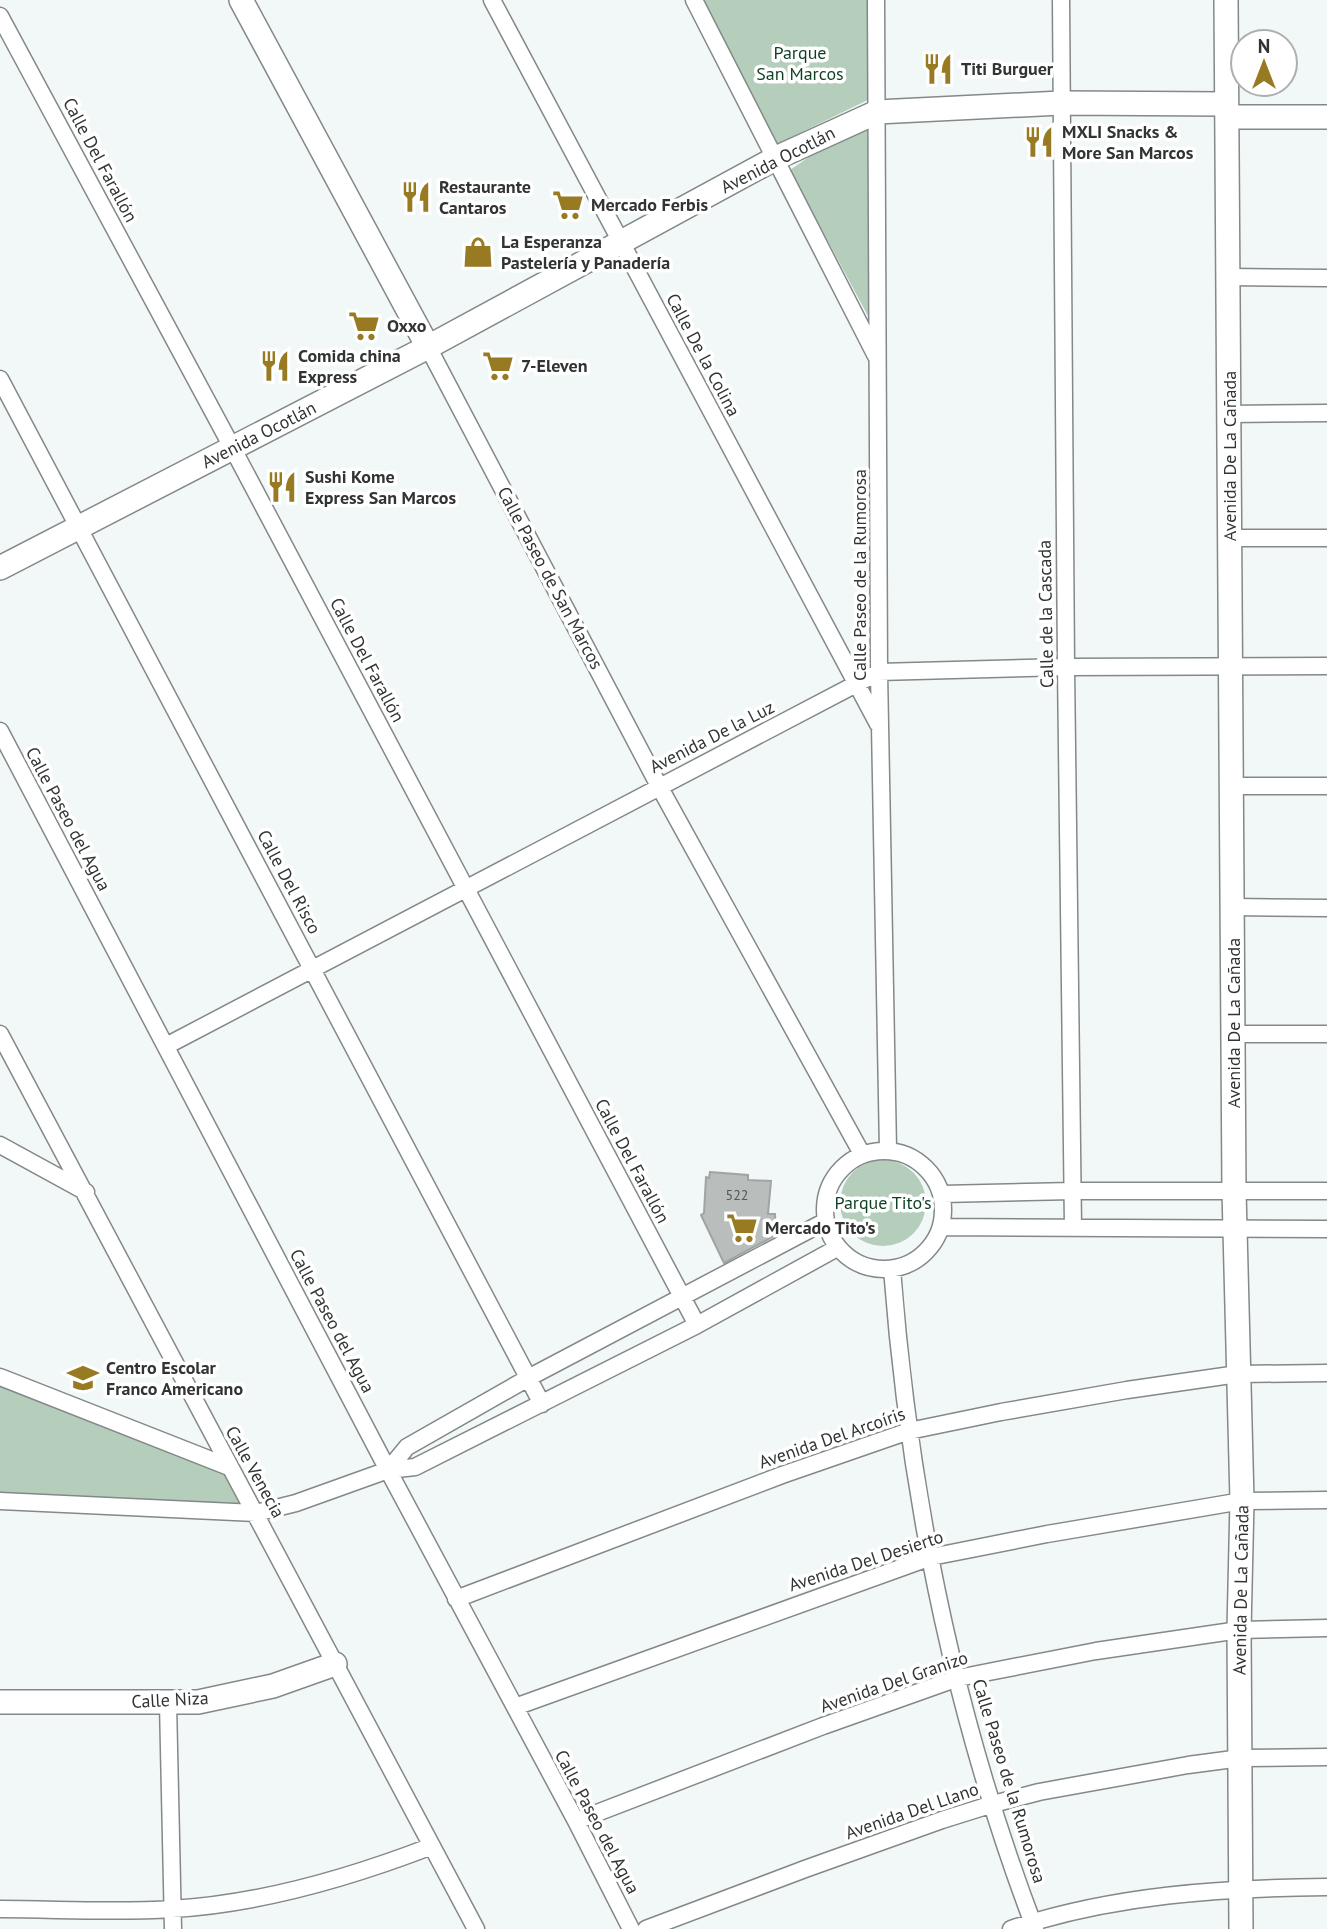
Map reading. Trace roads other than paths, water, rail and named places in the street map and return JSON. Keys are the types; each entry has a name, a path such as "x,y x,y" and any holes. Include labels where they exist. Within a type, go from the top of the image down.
{"main road":[{"name":"Calle Paseo de San Marcos","path":"241,0 428,347"},
{"name":"Avenida De La Cañada","path":"1226,0 1234,1191 1242,1501 1239,1630 1241,1929"},
{"name":"Avenida Ocotlán","path":"0,568 428,347 776,158 877,112 1061,103 1327,117"},
{"name":"Calle Niza","path":"0,1702 198,1702 273,1686 335,1664"}],"street":[{"name":"Calle De la Colina","path":"492,0 880,727"},
{"path":"694,0 878,360"},
{"name":"Calle Paseo de la Rumorosa","path":"876,0 879,672 888,1150"},
{"name":"Calle de la Cascada","path":"1061,0 1073,1227"},
{"name":"Calle Del Farallón","path":"0,16 233,449 697,1325"},
{"path":"1229,277 1327,278"},
{"name":"Calle Paseo de San Marcos","path":"428,347 659,786 862,1154"},
{"name":"Calle Del Risco","path":"0,379 542,1404"},
{"path":"1230,414 1327,413"},
{"path":"1231,538 1327,538"},
{"name":"Avenida De la Luz","path":"166,1046 879,672 1066,667 1327,666"},
{"name":"Calle Paseo del Agua","path":"0,731 631,1929"},
{"path":"1233,786 1327,786"},
{"path":"1233,907 1327,908"},
{"name":"Calle Venecia","path":"0,1034 476,1929"},
{"path":"1234,1034 1327,1034"},
{"path":"0,1145 86,1192"},
{"path":"888,1150 911,1157 930,1172 942,1194 942,1227 931,1247 914,1262 892,1269 872,1269 853,1261 837,1248 824,1222 824,1201 831,1181 845,1165 862,1154 888,1150"},
{"path":"942,1194 1327,1191"},
{"path":"388,1470 407,1447 530,1377 824,1222"},
{"path":"942,1227 1327,1229"},
{"path":"0,1501 256,1513 296,1503 388,1470 415,1467 697,1325 837,1248"},
{"name":"Calle Paseo de la Rumorosa","path":"892,1269 909,1431 931,1557 958,1678 993,1804 1034,1926"},
{"name":"Avenida Del Arcoíris","path":"456,1599 782,1475 909,1431 1114,1392 1238,1374 1327,1373"},
{"path":"0,1377 229,1467"},
{"name":"Avenida Del Desierto","path":"514,1707 931,1557 1242,1501 1327,1500"},
{"name":"Avenida Del Granizo","path":"576,1821 905,1695 958,1678 1083,1653 1239,1630 1327,1628"},
{"path":"168,1703 173,1929"},
{"name":"Avenida Del Llano","path":"646,1929 817,1865 993,1804 1039,1792 1241,1758 1327,1757"},
{"path":"0,1909 173,1909 246,1900 324,1883 432,1846"},
{"path":"1012,1929 1034,1926 1126,1902 1180,1894 1241,1888 1327,1887"}],"place":[{"name":"Titi Burguer","path":"938,69"},
{"name":"MXLI Snacks & More San Marcos","path":"1039,142"},
{"name":"Restaurante Cantaros","path":"416,197"},
{"name":"Mercado Ferbis","path":"568,205"},
{"name":"La Esperanza Pastelería y Panadería","path":"478,252"},
{"name":"Oxxo","path":"364,326"},
{"name":"Comida china Express","path":"275,366"},
{"name":"7-Eleven","path":"498,366"},
{"name":"Sushi Kome Express San Marcos","path":"282,487"},
{"name":"Mercado Tito's","path":"742,1228"},
{"name":"Centro Escolar Franco Americano","path":"83,1378"}],"park label":[{"name":"Parque San Marcos","path":"800,63"},
{"name":"Parque Tito's","path":"883,1203"}]}
